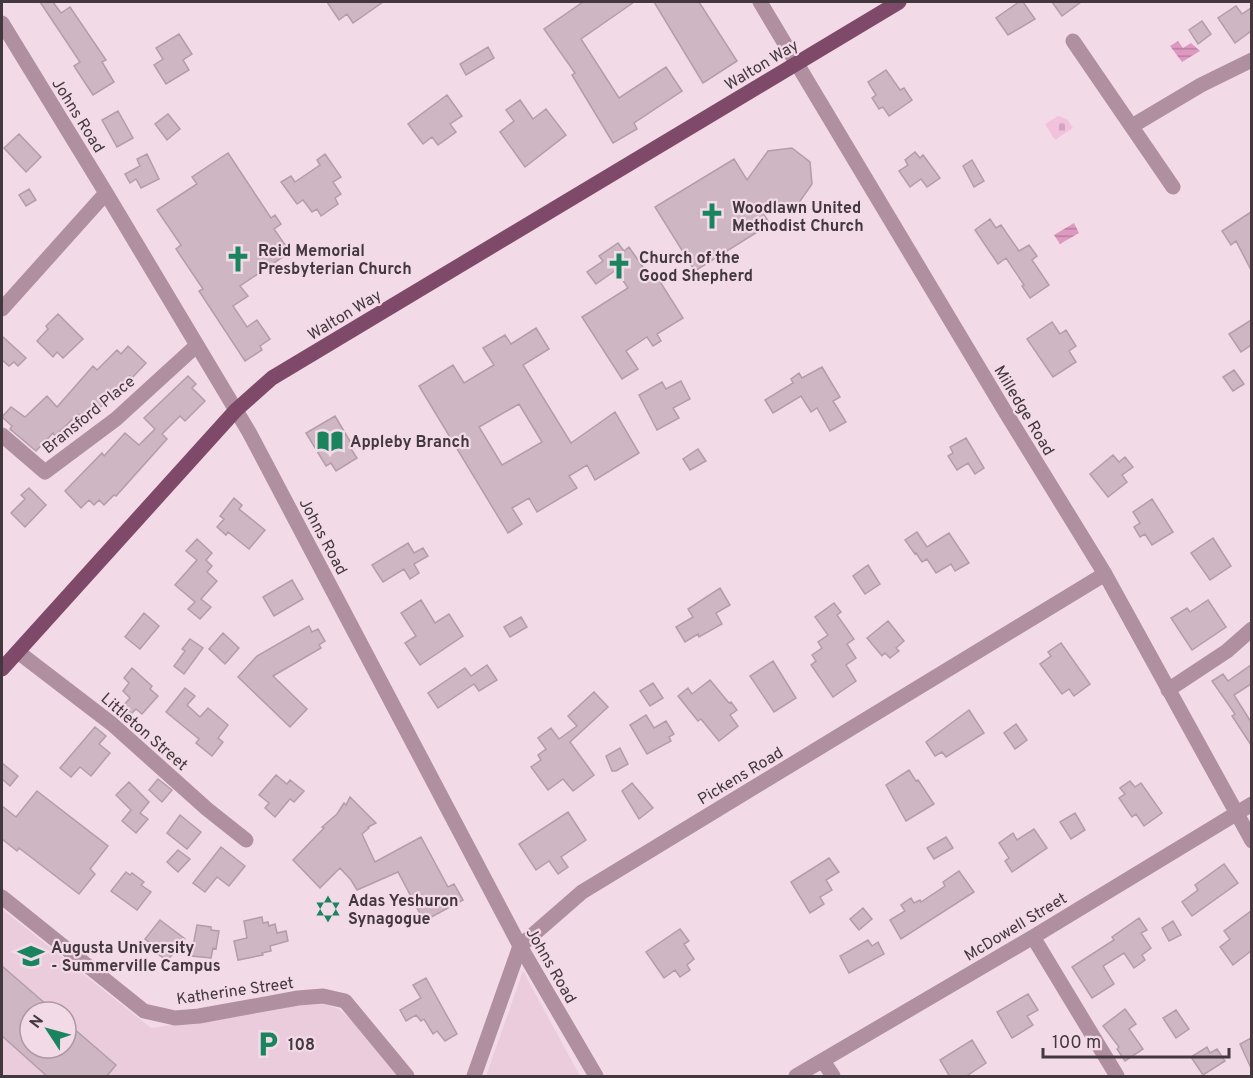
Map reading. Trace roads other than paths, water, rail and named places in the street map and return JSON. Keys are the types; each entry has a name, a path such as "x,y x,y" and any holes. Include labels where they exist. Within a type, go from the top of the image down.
{"main road":[{"name":"Walton Way","path":"2,669 236,410 272,378 899,2"}],"street":[{"name":"Milledge Road","path":"759,2 1105,574 1251,841"},
{"name":"Johns Road","path":"2,23 249,432 520,946 596,1077"},
{"path":"1073,41 1173,187"},
{"path":"1131,126 1221,74 1251,60"},
{"path":"2,309 106,193"},
{"name":"Bransford Place","path":"2,435 45,472 116,419 196,346"},
{"name":"Pickens Road","path":"474,1077 520,946 582,892 1105,574"},
{"path":"1168,690 1227,651 1251,629"},
{"name":"Littleton Street","path":"18,652 112,724 207,809 246,840"},
{"name":"McDowell Street","path":"796,1077 1033,937 1251,804"},
{"name":"Katherine Street","path":"2,897 144,1011 175,1018 199,1016 298,998 323,996 345,1001 407,1077"},
{"path":"1033,937 1117,1077"},
{"path":"823,1060 833,1077"}],"place":[{"name":"Woodlawn United Methodist Church","path":"712,216"},
{"name":"Reid Memorial Presbyterian Church","path":"238,259"},
{"name":"Church of the Good Shepherd","path":"619,266"},
{"name":"Appleby Branch","path":"330,441"},
{"name":"Adas Yeshuron Synagogue","path":"328,909"},
{"name":"Augusta University - Summerville Campus","path":"31,956"},
{"name":"108","path":"268,1044"}]}
